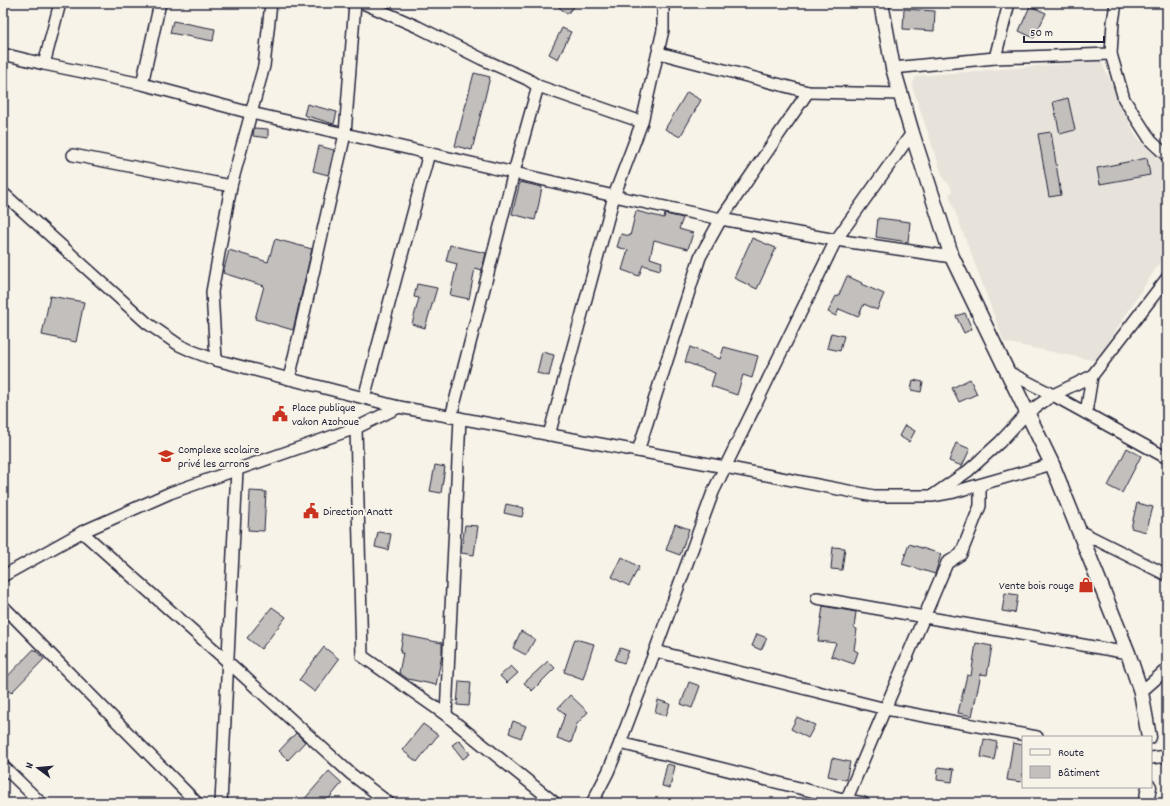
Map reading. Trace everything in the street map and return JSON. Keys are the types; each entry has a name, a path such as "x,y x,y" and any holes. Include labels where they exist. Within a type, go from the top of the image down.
{"main road":[{"path":"881,3 893,68 952,258 1052,464 1128,653 1141,692 1148,736"},
{"path":"1146,803 1149,788"}],"street":[{"path":"44,64 60,3"},
{"path":"142,84 160,3"},
{"path":"216,360 212,292 231,186 264,66 271,3"},
{"path":"289,379 345,134 355,3"},
{"path":"363,3 418,27 482,60 527,79 538,86 642,122"},
{"path":"549,435 614,196 642,122 663,30 663,3"},
{"path":"995,58 1009,3"},
{"path":"1116,3 1111,54 1124,99 1151,141 1167,156"},
{"path":"658,53 808,92 901,94"},
{"path":"3,54 142,84 251,113 721,220 952,258"},
{"path":"893,68 995,58 1111,54"},
{"path":"446,715 455,417 514,172 538,86"},
{"path":"638,451 700,257 721,220 808,92"},
{"path":"592,803 608,772 620,743 713,492 836,240 912,133"},
{"path":"364,398 429,153"},
{"path":"73,155 231,186"},
{"path":"3,193 147,324 179,345 192,352 216,360 398,408 455,417 874,496 932,496 954,492 1052,464"},
{"path":"932,496 968,471 1000,442 1027,413 1053,395 1092,376 1167,278"},
{"path":"1008,372 1167,458"},
{"path":"1086,413 1092,376"},
{"path":"3,576 82,532 170,493 356,428 398,408"},
{"path":"356,428 362,656 446,715 555,803"},
{"path":"221,803 237,469"},
{"path":"846,802 948,563 961,554 980,506 980,484"},
{"path":"1079,531 1167,575"},
{"path":"82,532 352,774 389,803"},
{"path":"817,598 1128,653"},
{"path":"3,606 197,803"},
{"path":"655,651 886,709 1032,736"},
{"path":"1141,692 1167,669"},
{"path":"620,743 846,802 863,803"},
{"path":"1152,758 1167,756"},
{"path":"3,766 41,803"}],"shaded area":[{"path":"1101,61 1136,136 1167,167 1167,251 1096,361 1004,342 949,195 952,191 950,185 944,180 912,86 916,76"}],"building":[{"path":"554,3 577,3 567,14"},
{"path":"1030,6 1046,13 1034,38 1019,31"},
{"path":"904,9 935,11 934,31 903,29"},
{"path":"173,21 215,29 213,41 170,33"},
{"path":"562,28 571,32 558,59 549,54"},
{"path":"474,73 490,77 472,150 455,146"},
{"path":"687,92 701,100 680,137 665,129"},
{"path":"1068,98 1075,130 1060,134 1053,102"},
{"path":"307,104 337,112 334,124 304,115"},
{"path":"254,128 268,129 268,138 253,136"},
{"path":"1051,132 1061,195 1049,197 1038,134"},
{"path":"319,146 334,150 328,175 313,171"},
{"path":"1147,158 1150,175 1100,184 1097,168"},
{"path":"520,182 542,187 535,220 512,214"},
{"path":"636,211 664,218 665,214 683,218 679,229 693,233 688,249 654,240 650,258 662,262 660,270 643,265 639,276 622,270 628,250 617,247 621,234 630,236"},
{"path":"878,218 910,222 908,242 876,237"},
{"path":"752,238 776,248 757,289 734,278"},
{"path":"275,239 312,249 293,330 255,319 264,286 223,273 229,250 268,262"},
{"path":"450,245 486,253 482,270 475,268 469,299 450,295 457,264 446,261"},
{"path":"847,276 884,294 877,310 864,304 858,317 839,309 836,316 828,312 836,296 838,297"},
{"path":"417,284 437,288 425,328 412,324 419,298 414,297"},
{"path":"50,296 84,302 76,342 42,335"},
{"path":"965,313 972,329 964,333 956,316"},
{"path":"831,333 844,336 840,351 827,348"},
{"path":"690,347 720,359 724,347 758,356 752,378 743,375 737,395 711,386 715,373 685,362"},
{"path":"542,352 554,355 549,376 537,373"},
{"path":"970,379 977,394 959,402 952,388"},
{"path":"913,380 923,382 921,392 911,390"},
{"path":"905,425 915,431 909,442 899,436"},
{"path":"956,443 970,449 962,466 949,461"},
{"path":"1127,448 1141,456 1122,493 1108,486"},
{"path":"435,465 445,467 441,493 430,491"},
{"path":"250,491 266,492 264,531 248,530"},
{"path":"1137,503 1153,507 1146,532 1131,528"},
{"path":"506,504 524,508 522,517 504,513"},
{"path":"675,524 689,529 680,555 666,550"},
{"path":"465,525 478,526 474,555 461,553"},
{"path":"378,532 391,534 388,550 375,547"},
{"path":"909,544 941,554 935,574 902,564"},
{"path":"833,547 845,548 842,570 831,569"},
{"path":"622,557 639,567 629,586 612,577"},
{"path":"1005,593 1018,595 1015,613 1002,611"},
{"path":"823,606 856,612 854,628 857,629 854,650 858,652 854,664 831,656 836,643 818,641"},
{"path":"272,607 286,617 261,649 247,638"},
{"path":"521,631 535,639 526,655 513,648"},
{"path":"757,634 767,638 761,650 752,646"},
{"path":"403,635 442,643 442,655 436,685 408,679 399,673 403,653 400,653"},
{"path":"575,639 594,644 583,679 564,672"},
{"path":"976,643 992,646 987,675 981,674 972,716 958,713 967,675 971,676"},
{"path":"324,647 339,659 315,692 299,680"},
{"path":"620,648 629,651 624,663 615,660"},
{"path":"34,649 44,659 11,693 3,684 3,681"},
{"path":"548,661 555,668 532,691 524,683"},
{"path":"511,666 518,673 507,683 500,676"},
{"path":"459,681 471,682 469,706 457,705"},
{"path":"689,682 700,686 692,708 681,704"},
{"path":"570,695 588,712 577,724 571,743 557,738 565,714 558,708"},
{"path":"658,700 670,704 666,716 655,713"},
{"path":"797,717 815,725 808,738 791,729"},
{"path":"513,721 526,726 521,738 509,733"},
{"path":"423,724 438,735 417,762 402,750"},
{"path":"296,733 305,742 288,760 279,751"},
{"path":"984,739 997,742 994,760 981,757"},
{"path":"459,740 470,754 463,759 452,745"},
{"path":"1013,743 1022,745 1021,782 1007,780"},
{"path":"832,758 850,762 846,780 828,776"},
{"path":"667,764 675,766 670,788 662,786"},
{"path":"938,767 954,769 952,782 937,780"},
{"path":"329,771 342,783 325,803 301,803"}],"place":[{"name":"Place publique vakon Azohoue","path":"280,414"},
{"name":"Complexe scolaire privé les arrons","path":"166,456"},
{"name":"Direction Anatt","path":"311,511"},
{"name":"Vente bois rouge","path":"1086,585"}]}
